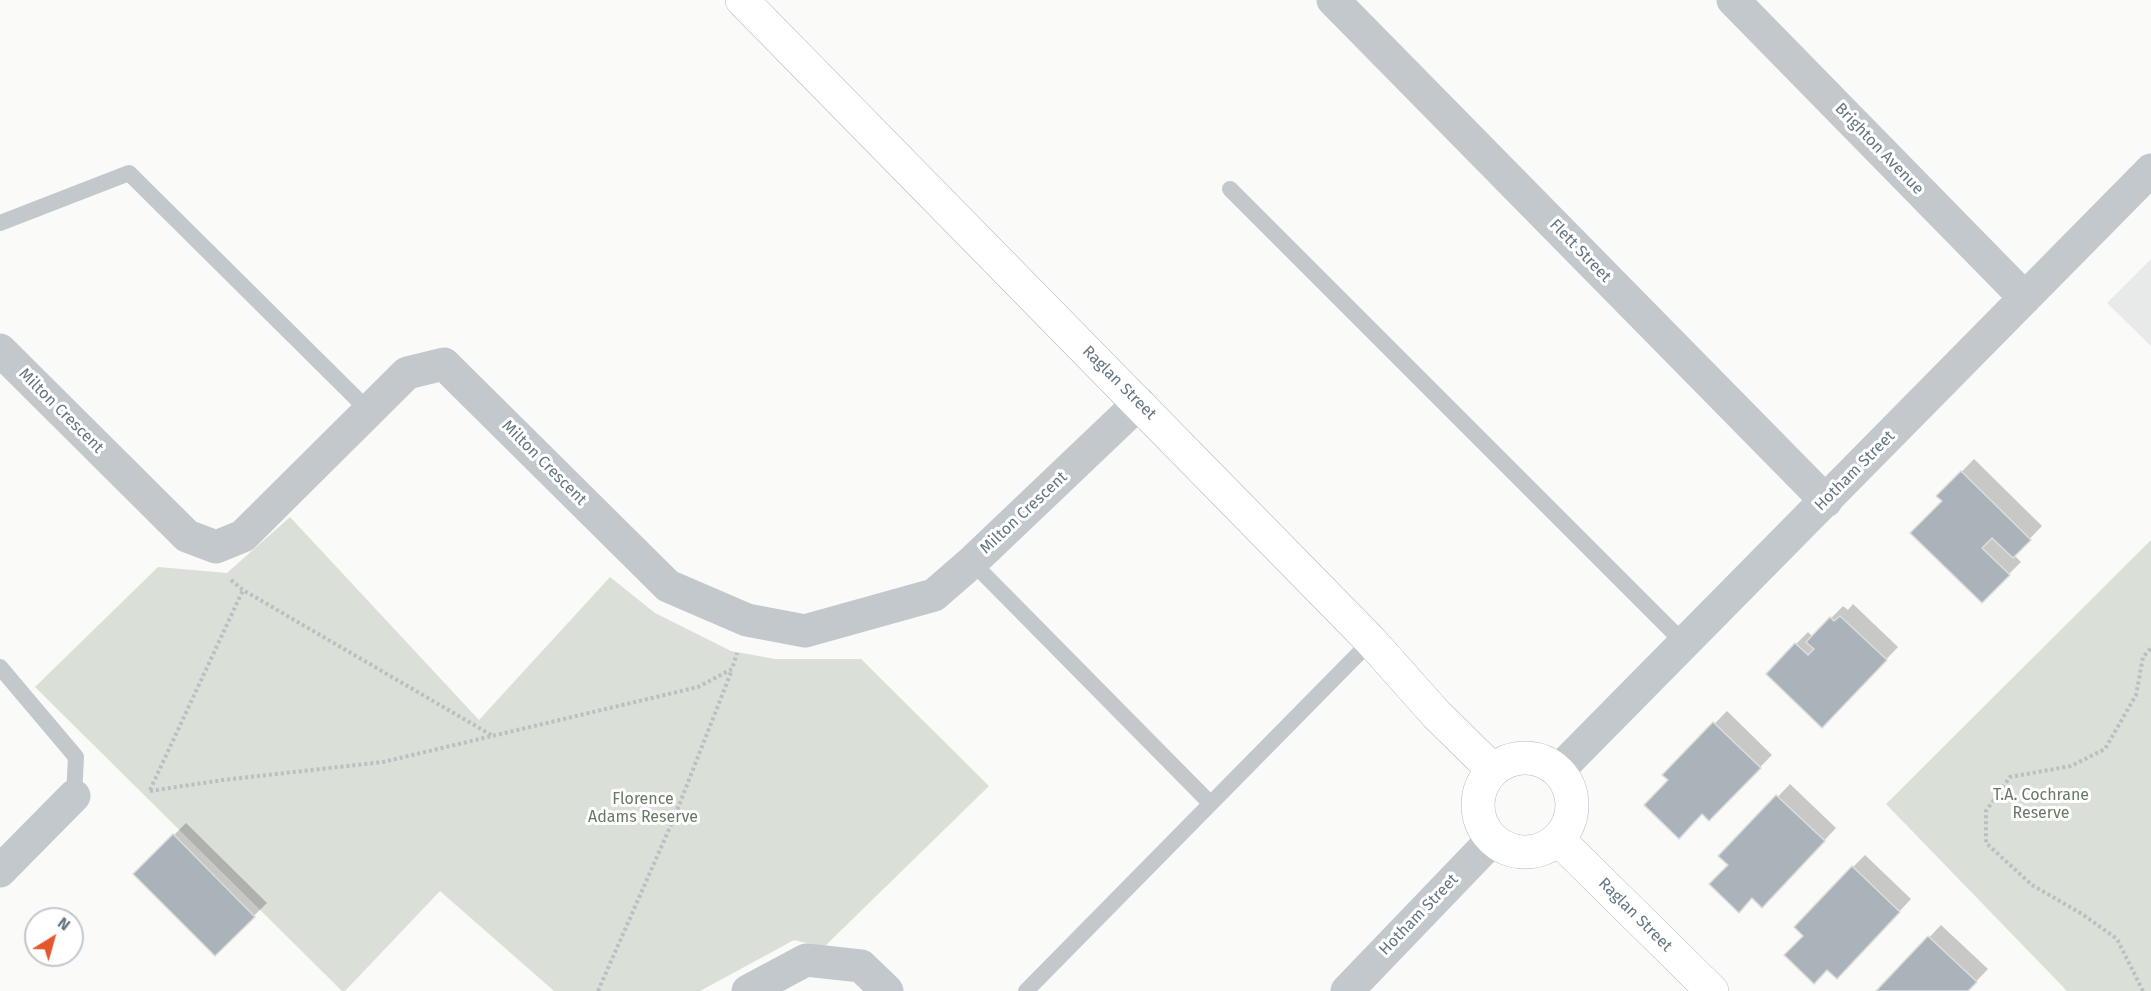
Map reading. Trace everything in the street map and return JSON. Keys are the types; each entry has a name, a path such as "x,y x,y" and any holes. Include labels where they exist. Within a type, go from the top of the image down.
{"street":[{"name":"Raglan Street","path":"742,0 1371,641 1436,714 1493,770"},
{"name":"Flett Street","path":"1334,0 1826,501"},
{"name":"Brighton Avenue","path":"1733,0 2025,298"},
{"name":"Hotham Street","path":"1558,771 2151,170"},
{"name":"Milton Crescent","path":"0,350 187,536 216,547 243,536 407,373 444,364 668,586 747,620 805,632 934,595 972,562 1138,403"},
{"path":"1528,758 1546,763 1558,771 1570,790 1573,807 1569,825 1559,840 1544,850 1526,853 1508,850 1492,840 1481,824 1478,805 1482,786 1493,770 1509,760 1528,758"},
{"path":"0,871 74,796"},
{"name":"Hotham Street","path":"1347,991 1492,840"},
{"name":"Raglan Street","path":"1559,840 1712,991"},
{"path":"748,991 806,960 861,966 887,991"}],"lane":[{"path":"0,223 129,173 369,411"},
{"path":"1230,189 1685,644"},
{"path":"972,562 1210,804"},
{"path":"1026,991 1371,641"},
{"path":"0,667 76,758 74,796"}],"path":[{"path":"231,580 243,590 493,736"},
{"path":"243,590 150,791 223,780 383,762 698,687 732,669"},
{"path":"2143,991 2117,939 2082,914 2032,885 1986,843 1986,811 2010,777 2071,766 2105,749 2136,695 2142,657 2151,648"},
{"path":"598,991 674,818 738,649"}],"shaded area":[{"path":"2151,259 2151,346 2107,303"}],"green space":[{"name":"Florence Adams Reserve","path":"290,517 479,720 610,577 655,613 731,651 775,659 861,659 989,786 824,947 794,940 700,991 554,991 440,891 345,991 342,991 35,687 158,567 227,573"},
{"name":"T.A. Cochrane Reserve","path":"2151,540 2151,991 2067,991 1886,804"}],"building":[{"path":"1961,471 2031,540 2013,558 1992,538 1982,548 2010,575 1982,603 1910,533 1942,501 1936,496"},
{"path":"1840,616 1887,660 1822,728 1766,674 1795,643 1808,655 1814,649 1806,642 1830,617 1834,621"},
{"path":"1713,722 1761,768 1709,821 1702,814 1679,839 1644,805 1668,780 1662,775"},
{"path":"1776,795 1825,841 1762,908 1752,898 1739,913 1709,884 1728,865 1718,856"},
{"path":"173,834 255,917 215,956 133,874"},
{"path":"1852,866 1900,912 1837,979 1827,970 1814,984 1784,955 1803,936 1794,927"},
{"path":"1928,936 1977,982 1968,991 1876,991"}]}
